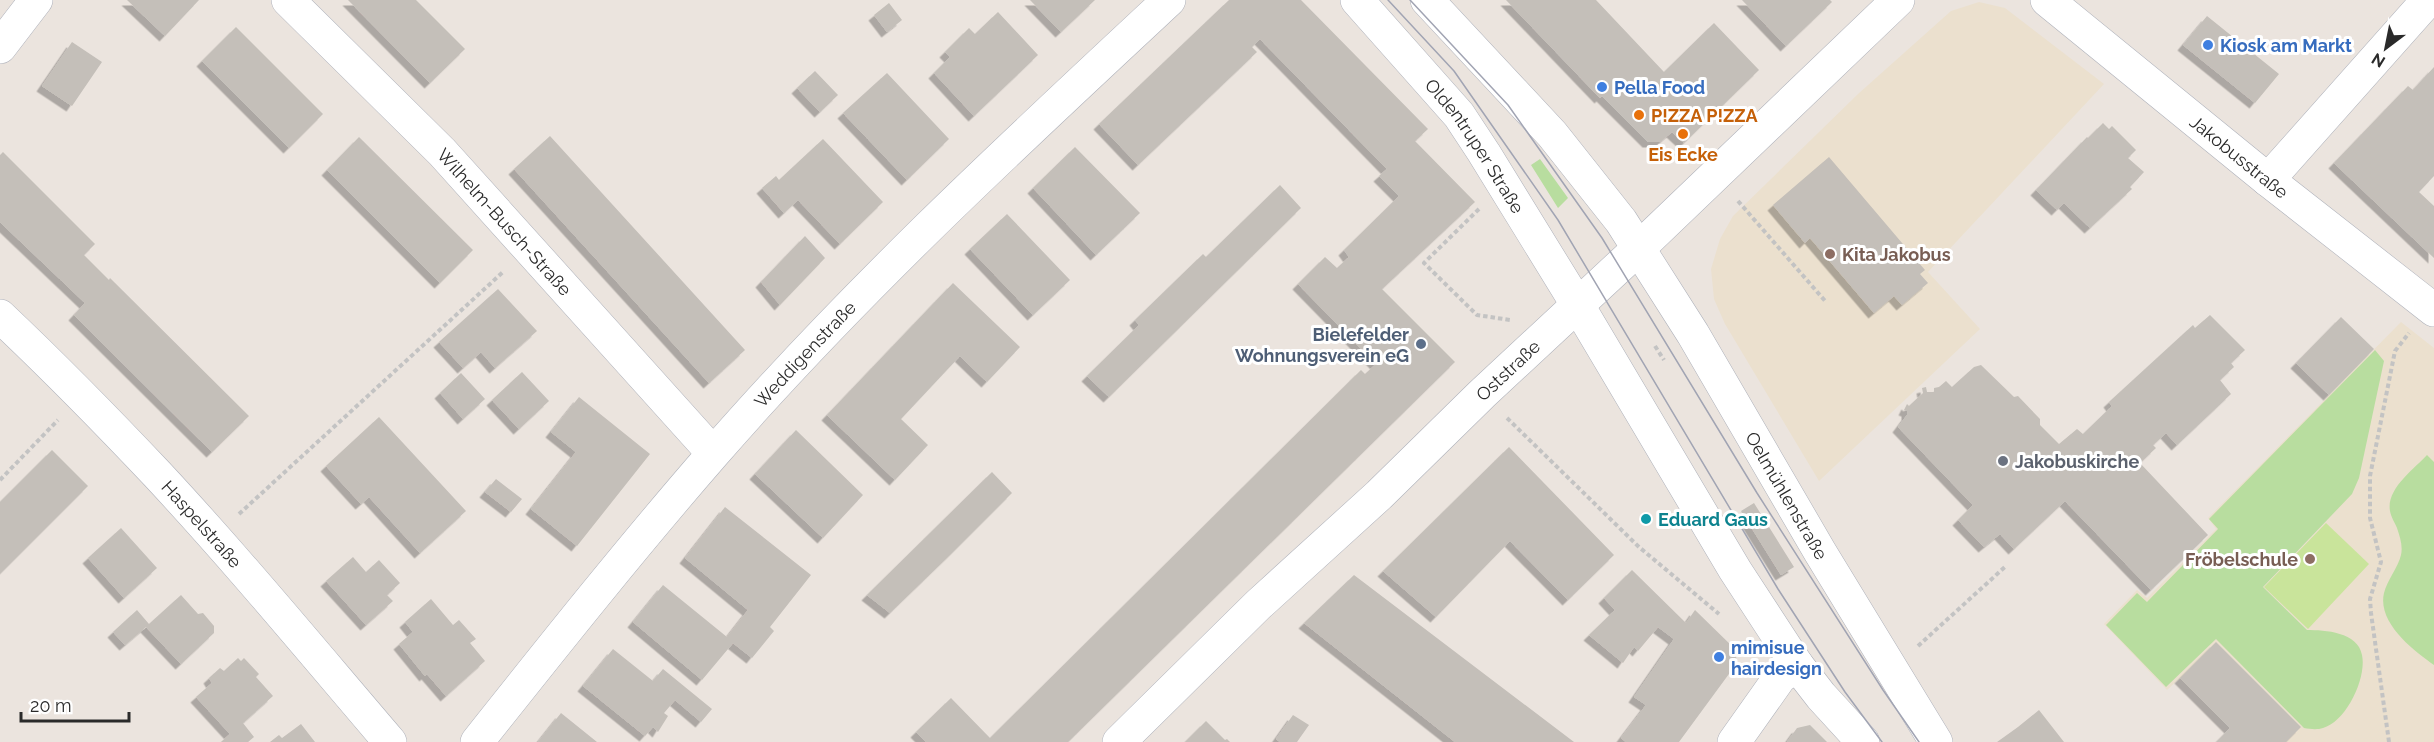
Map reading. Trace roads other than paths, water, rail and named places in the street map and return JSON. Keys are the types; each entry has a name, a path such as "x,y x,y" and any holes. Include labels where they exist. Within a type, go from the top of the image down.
{"street":[{"path":"0,47 36,0"},
{"name":"Wilhelm-Busch-Straße","path":"288,0 442,152 713,453"},
{"name":"Weddigenstraße","path":"477,742 713,453 809,350 964,192 1169,0"},
{"name":"Oldentruper Straße","path":"1357,0 1459,116 1577,304"},
{"path":"1427,0 1552,134 1639,248"},
{"name":"Oststraße","path":"1119,742 1258,605 1379,495 1482,394 1639,248 1898,0"},
{"name":"Jakobusstraße","path":"2047,0 2268,180 2422,320"},
{"path":"2268,180 2428,0"},
{"name":"Oelmühlenstraße","path":"1639,248 1693,334 1820,552 1936,742"},
{"path":"1577,304 1735,570 1797,665 1821,696 1863,742"},
{"name":"Haspelstraße","path":"0,316 83,397 214,537 390,742"},
{"path":"1734,742 1780,677 1797,665"}],"tram line":[{"path":"1388,0 1454,71 1558,220 1778,589 1845,692 1882,742"},
{"path":"1410,0 1508,105 1602,238 1757,493 1883,690 1919,742"}],"place":[{"name":"Kiosk am Markt","path":"2208,45"},
{"name":"Pella Food","path":"1602,87"},
{"name":"P!ZZA P!ZZA","path":"1639,115"},
{"name":"Eis Ecke","path":"1683,134"},
{"name":"Kita Jakobus","path":"1830,254"},
{"name":"Bielefelder Wohnungsverein eG","path":"1421,344"},
{"name":"Jakobuskirche","path":"2003,461"},
{"name":"Eduard Gaus","path":"1646,519"},
{"name":"Fröbelschule","path":"2310,559"},
{"name":"mimisue hairdesign","path":"1719,657"}]}
